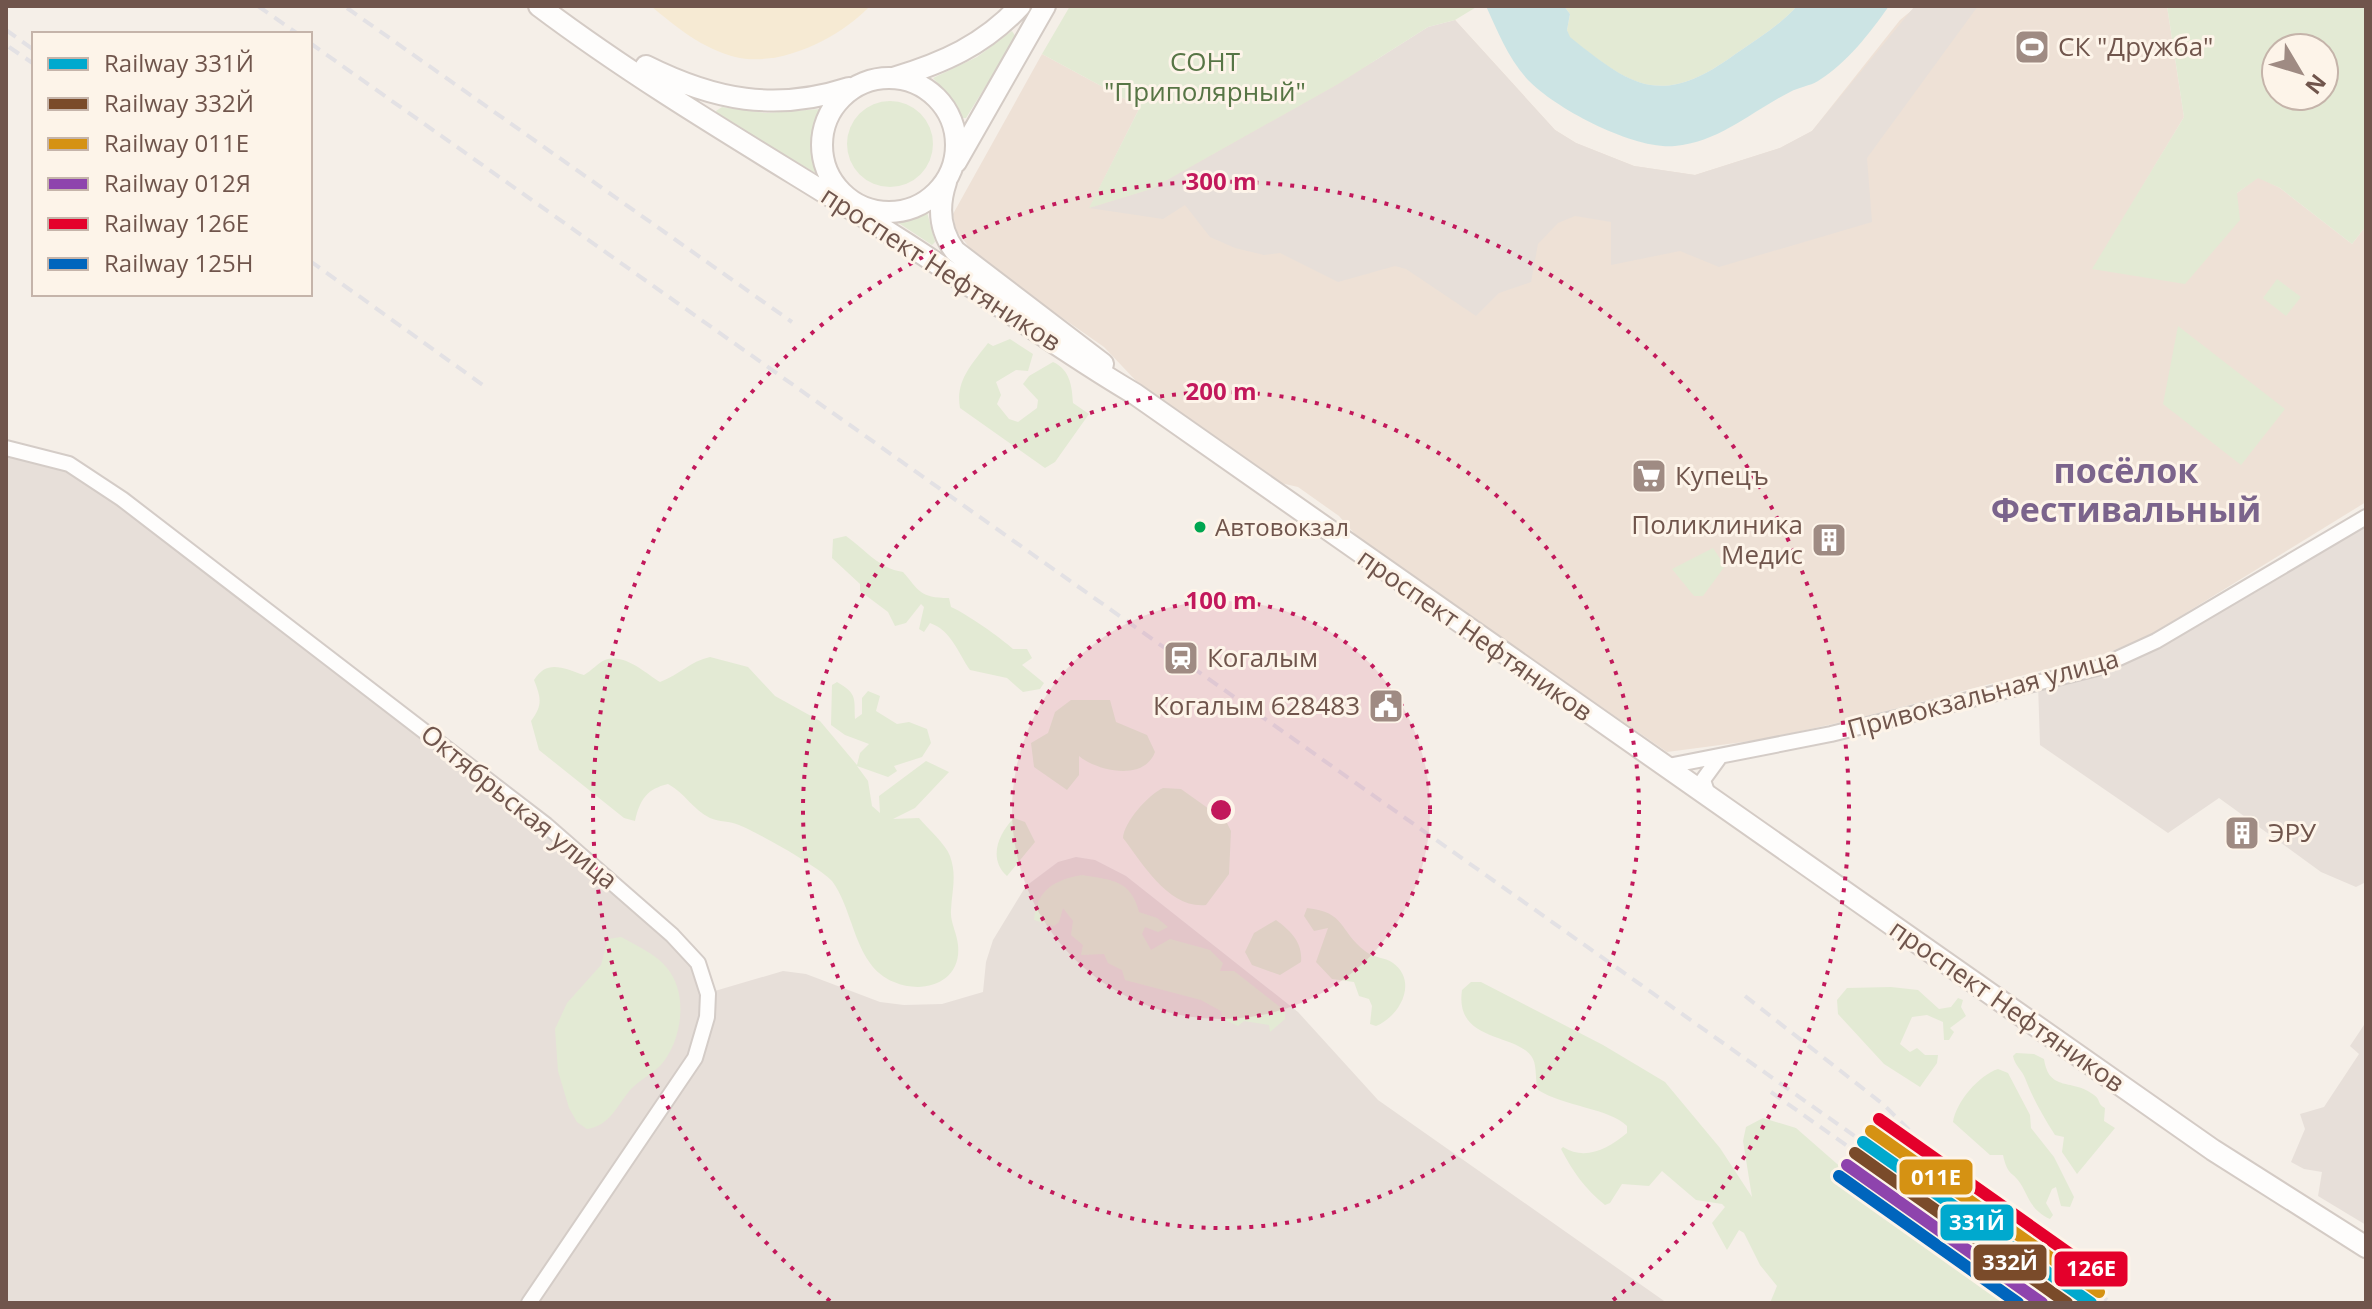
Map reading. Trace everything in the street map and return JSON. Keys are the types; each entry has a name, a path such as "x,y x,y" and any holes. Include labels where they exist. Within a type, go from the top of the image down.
{"main road":[{"path":"545,11 679,83 722,97 787,102 892,78 967,50 1020,6"},
{"path":"802,179 879,211 905,210 929,199 948,176 1045,6"},
{"name":"проспект Нефтяников","path":"545,11 898,238 1084,364 1135,394 2213,1150 2366,1247"},
{"path":"892,78 925,88 949,113 956,138 941,195 942,223 955,251 978,272 1085,348 1135,394"},
{"path":"859,86 833,109 823,143 831,177 898,238"}],"street":[{"name":"Октябрьская улица","path":"6,448 69,464 111,491 546,825 672,935 698,963 708,994 707,1017 695,1058 529,1303"},
{"name":"Привокзальная улица","path":"1663,767 1719,758 1956,706 2097,668 2156,641 2366,517"},
{"path":"1710,799 1703,780 1719,758"}],"shaded area":[{"path":"1917,6 2167,6 2184,117 2093,269 2237,193 2258,177 2280,188 2352,244 2366,226 2366,502 2150,635 2105,654 1855,719 1766,739 1667,752 1360,540 1339,516 1298,487 1272,481 1139,384 1104,347 978,259 956,230 953,214 1042,54 1140,107 1090,207 1455,20 1555,130 1576,143 1634,166 1695,175 1780,148 1812,131 1900,20"},
{"path":"1978,6 1867,158 1872,222 1719,267 1680,251 1611,265 1611,222 1575,216 1558,223 1538,244 1531,282 1499,293 1476,316 1406,269 1395,266 1338,282 1280,253 1264,255 1235,248 1210,237 1185,205 1163,219 1089,208 1151,189 1338,84 1428,27 1455,20 1555,130 1576,143 1634,166 1695,175 1780,148 1812,131 1914,7"},
{"path":"6,448 69,464 546,825 689,951 708,993 783,971 806,974 880,1002 904,1005 942,1004 983,992 986,962 993,940 1026,886 1058,862 1076,857 1095,860 1126,876 1298,1012 1378,1100 1667,1303 6,1303"},
{"path":"2366,522 2366,882 2356,887 2321,872 2219,798 2168,833 2040,745 2038,684 2097,668"},
{"path":"2366,1022 2366,1225 2318,1196 2322,1172 2304,1169 2291,1162 2305,1129 2300,1114 2324,1107 2359,1054 2350,1046"}],"green space":[{"name":"СОНТ \"Приполярный\"","path":"1070,6 1478,6 1455,20 1428,27 1338,84 1151,189 1089,208 1140,107 1042,54"},
{"path":"1564,6 1797,6 1767,32 1709,71 1667,86 1648,85 1630,79 1592,55 1569,37 1570,14"},
{"path":"2167,6 2366,6 2366,226 2352,244 2280,188 2258,178 2237,193 2240,220 2185,284 2092,269 2184,117"},
{"path":"1012,31 1016,37 966,118 962,118 951,98 933,78 977,57"},
{"path":"890,101 914,108 926,120 933,144 926,168 914,180 890,187 866,180 854,168 847,144 854,120 866,108"},
{"path":"722,107 766,113 821,109 814,141 819,175 718,116 716,111"},
{"path":"927,212 935,242 932,245 897,222"},
{"path":"2277,279 2301,297 2286,316 2263,298"},
{"path":"2178,326 2285,409 2241,465 2163,404"},
{"path":"1010,339 1033,354 1028,371 1016,370 996,382 1001,395 997,404 1009,419 1018,422 1037,408 1038,400 1023,384 1029,376 1053,362 1067,375 1073,403 1089,414 1055,462 1045,468 960,408 962,381 976,358 988,343 993,346"},
{"path":"846,536 879,563 903,572 925,595 949,598 951,607 984,626 1013,649 1027,649 1032,658 1022,665 1044,683 1040,689 1023,692 1007,678 970,670 944,631 930,623 924,632 919,629 924,607 921,604 906,623 895,626 888,612 860,591 860,584 832,558 833,539"},
{"path":"1713,548 1725,566 1703,596 1694,596 1672,569"},
{"path":"710,657 748,667 775,696 820,721 857,765 860,753 869,744 845,735 831,725 832,685 837,682 852,694 855,719 862,714 862,698 868,691 880,696 876,711 897,724 909,722 927,729 931,743 922,757 894,766 897,771 888,777 857,766 868,781 872,806 880,813 879,796 926,761 949,772 915,808 893,819 919,818 948,851 952,863 951,914 958,958 954,968 939,982 928,986 906,986 881,974 863,951 832,881 773,842 739,825 710,818 668,784 646,796 635,821 624,818 539,750 531,721 540,701 534,680 544,669 556,667 584,675 605,660 620,659 660,682"},
{"path":"1071,700 1110,700 1116,722 1147,735 1155,752 1149,761 1141,767 1120,771 1097,766 1079,756 1079,775 1067,790 1034,767 1031,743 1048,733 1055,712"},
{"path":"1163,788 1181,789 1226,821 1231,831 1229,874 1206,905 1180,900 1169,892 1148,872 1123,838 1138,810"},
{"path":"1014,818 1025,822 1035,842 1007,876 998,862 997,847 1003,831"},
{"path":"1082,875 1119,883 1131,893 1139,912 1157,918 1168,927 1158,932 1145,927 1142,934 1151,950 1170,939 1210,950 1223,963 1220,971 1234,971 1285,1011 1285,1019 1270,1032 1269,1025 1244,1021 1238,1026 1223,1019 1221,1011 1201,1000 1125,980 1122,970 1108,963 1104,954 1081,955 1083,945 1071,935 1073,921 1063,908 1059,922 1054,926 1034,920 1043,893 1056,883"},
{"path":"1307,908 1336,918 1365,951 1390,961 1401,971 1405,980 1403,998 1384,1021 1376,1026 1370,1024 1372,1006 1369,999 1359,996 1354,982 1332,979 1316,962 1328,928 1314,931 1304,916"},
{"path":"1276,920 1295,938 1301,955 1301,962 1280,975 1252,965 1245,952 1254,933"},
{"path":"621,937 658,959 674,979 680,1004 678,1031 668,1056 660,1066 631,1089 602,1124 587,1129 577,1122 569,1108 558,1071 555,1029 567,1003 601,965 608,939"},
{"path":"1471,982 1481,982 1603,1045 1665,1082 1720,1148 1752,1197 1743,1141 1746,1127 1763,1118 1796,1128 1884,1205 1911,1213 2039,1303 1770,1303 1777,1286 1760,1265 1744,1233 1739,1230 1727,1250 1712,1223 1725,1207 1722,1204 1696,1200 1662,1171 1649,1186 1622,1184 1610,1203 1605,1205 1591,1193 1561,1149 1580,1153 1596,1151 1627,1133 1627,1126 1610,1115 1538,1090 1534,1062 1526,1050 1489,1035 1468,1020 1462,1007 1462,990"},
{"path":"1847,988 1918,990 1939,1009 1951,1007 1958,998 1963,1000 1961,1007 1966,1016 1950,1028 1954,1032 1949,1040 1944,1040 1943,1022 1927,1015 1912,1017 1900,1044 1910,1052 1917,1048 1925,1055 1938,1055 1937,1063 1920,1087 1884,1064 1838,1014 1837,1000"},
{"path":"2016,1053 2034,1054 2044,1059 2051,1077 2086,1090 2105,1108 2104,1121 2115,1128 2077,1174 2062,1152 2064,1137 2055,1135 2042,1114 2014,1059"},
{"path":"1998,1069 2008,1073 2030,1115 2031,1128 2054,1157 2074,1197 2070,1207 2061,1206 2056,1187 2052,1189 2046,1203 2053,1215 2050,1219 2032,1205 2019,1181 2009,1171 2003,1155 1990,1155 1953,1122 1970,1090 1983,1077"}],"sand":[{"path":"651,6 870,6 843,29 808,48 771,58 752,59 735,57 701,43"}],"water":[{"path":"1486,6 1564,6 1570,14 1567,30 1570,37 1592,55 1631,79 1649,85 1667,86 1709,71 1767,32 1797,6 1889,6 1866,37 1818,81 1790,92 1707,139 1675,146 1658,146 1618,135 1576,115 1541,91 1515,63"}],"railway":[{"path":"258,6 295,32"},
{"path":"347,8 792,322"},
{"path":"6,30 32,49"},
{"path":"312,44 1863,1142"},
{"path":"9,47 32,63"},
{"path":"312,262 487,388"},
{"path":"1745,996 1884,1105 1967,1188 2041,1254"},
{"path":"1771,1092 2069,1303"},
{"path":"1918,1167 1973,1206"},
{"path":"2032,1247 2111,1303"}],"rail line":[{"name":"126Е","path":"1879,1119 2107,1280"},
{"name":"011Е","path":"1871,1131 2099,1292"},
{"name":"331Й","path":"1863,1142 2091,1303"},
{"name":"332Й","path":"1855,1153 2067,1303"},
{"name":"012Я","path":"1847,1165 2042,1303"},
{"name":"125Н","path":"1839,1176 2018,1303"}],"place":[{"name":"СК \"Дружба\"","path":"2032,47"},
{"name":"Купецъ","path":"1649,476"},
{"name":"Автовокзал","path":"1200,527"},
{"name":"Поликлиника Медис","path":"1829,540"},
{"name":"Когалым","path":"1181,658"},
{"name":"Когалым 628483","path":"1386,706"},
{"name":"ЭРУ","path":"2242,833"}],"district":[{"name":"посёлок Фестивальный","path":"2126,490"}]}
